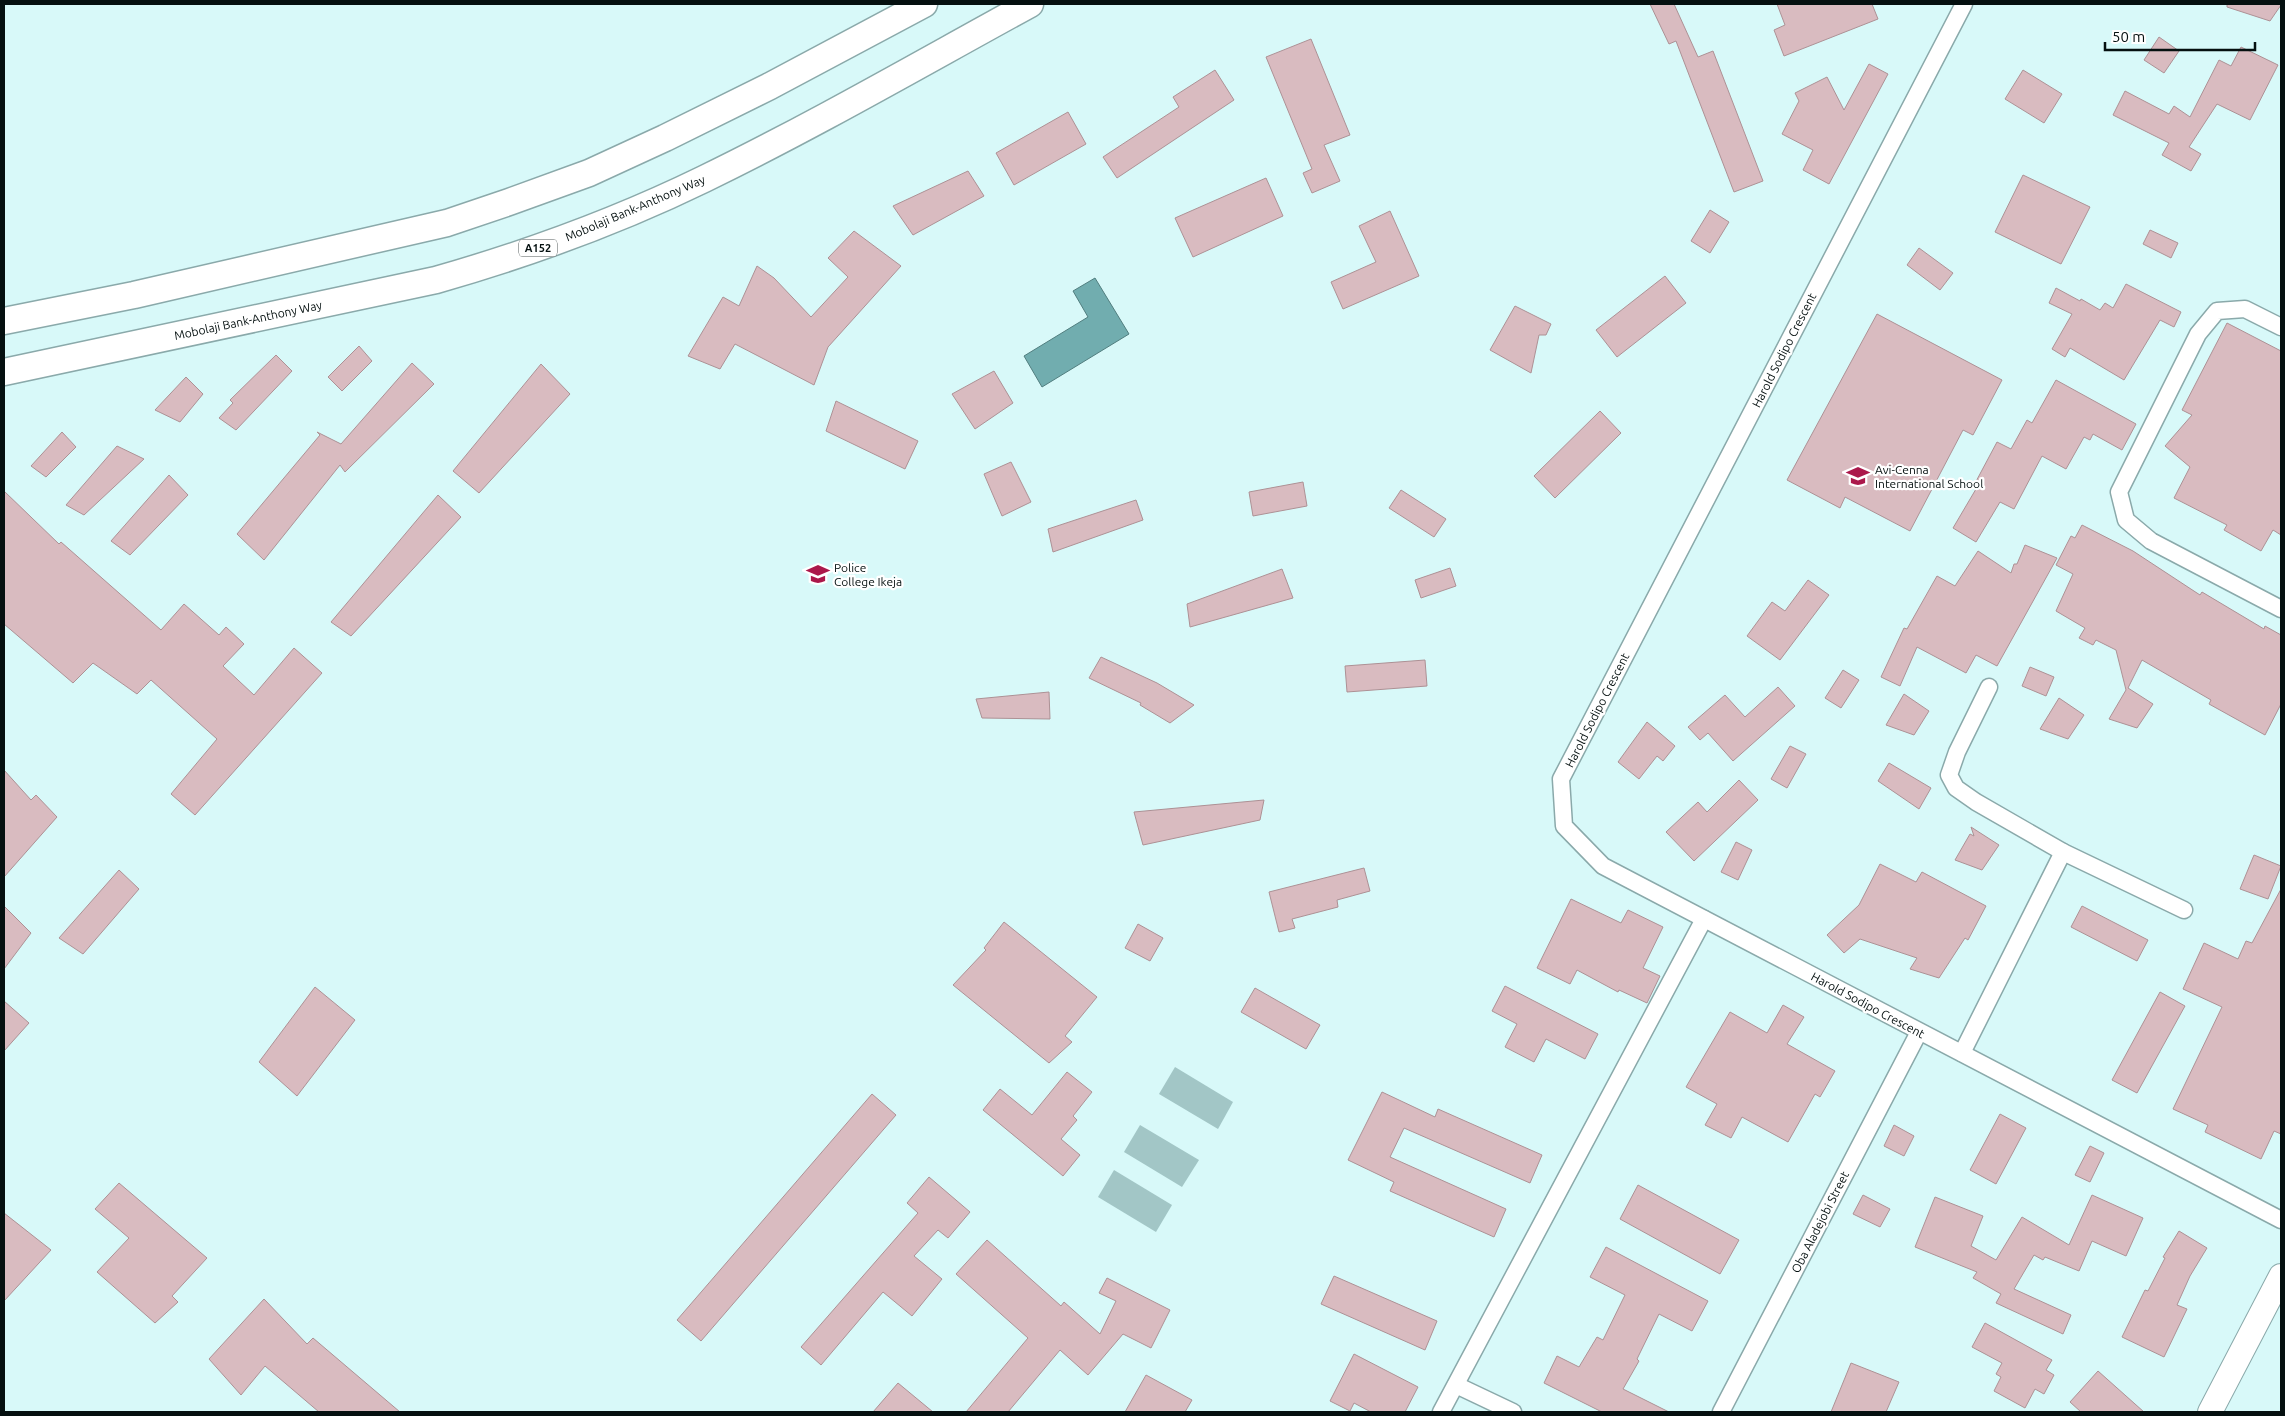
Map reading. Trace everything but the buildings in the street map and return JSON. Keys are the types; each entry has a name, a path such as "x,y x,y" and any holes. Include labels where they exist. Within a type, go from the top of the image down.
{"main road":[{"path":"4,321 134,295 447,223 491,208 589,173 665,138 778,82 924,4"},
{"name":"Mobolaji Bank-Anthony Way","path":"4,372 436,280 495,263 548,244 636,209 704,179 1030,4"}],"street":[{"name":"Harold Sodipo Crescent","path":"1964,4 1561,780 1564,826 1602,866 2281,1220"},
{"path":"2281,327 2245,309 2218,311 2198,334 2119,492 2126,520 2150,541 2281,609"},
{"path":"1989,687 1957,752 1949,776 1956,788 1976,802 2063,852 2184,910"},
{"path":"1962,1053 2063,852"},
{"path":"1441,1412 1704,919"},
{"name":"Oba Aladejobi Street","path":"1721,1412 1919,1032"},
{"path":"2210,1412 2281,1276"},
{"path":"1456,1385 1513,1412"}],"shaded area":[{"path":"1095,278 1129,334 1042,387 1024,356 1088,317 1073,291"},
{"path":"1175,1067 1233,1102 1218,1129 1159,1094"},
{"path":"1140,1125 1199,1160 1182,1187 1124,1152"},
{"path":"1114,1170 1172,1205 1156,1232 1098,1197"}],"place":[{"name":"Avi-Cenna International School","path":"1858,476"},
{"name":"Police College Ikeja","path":"818,574"}]}
